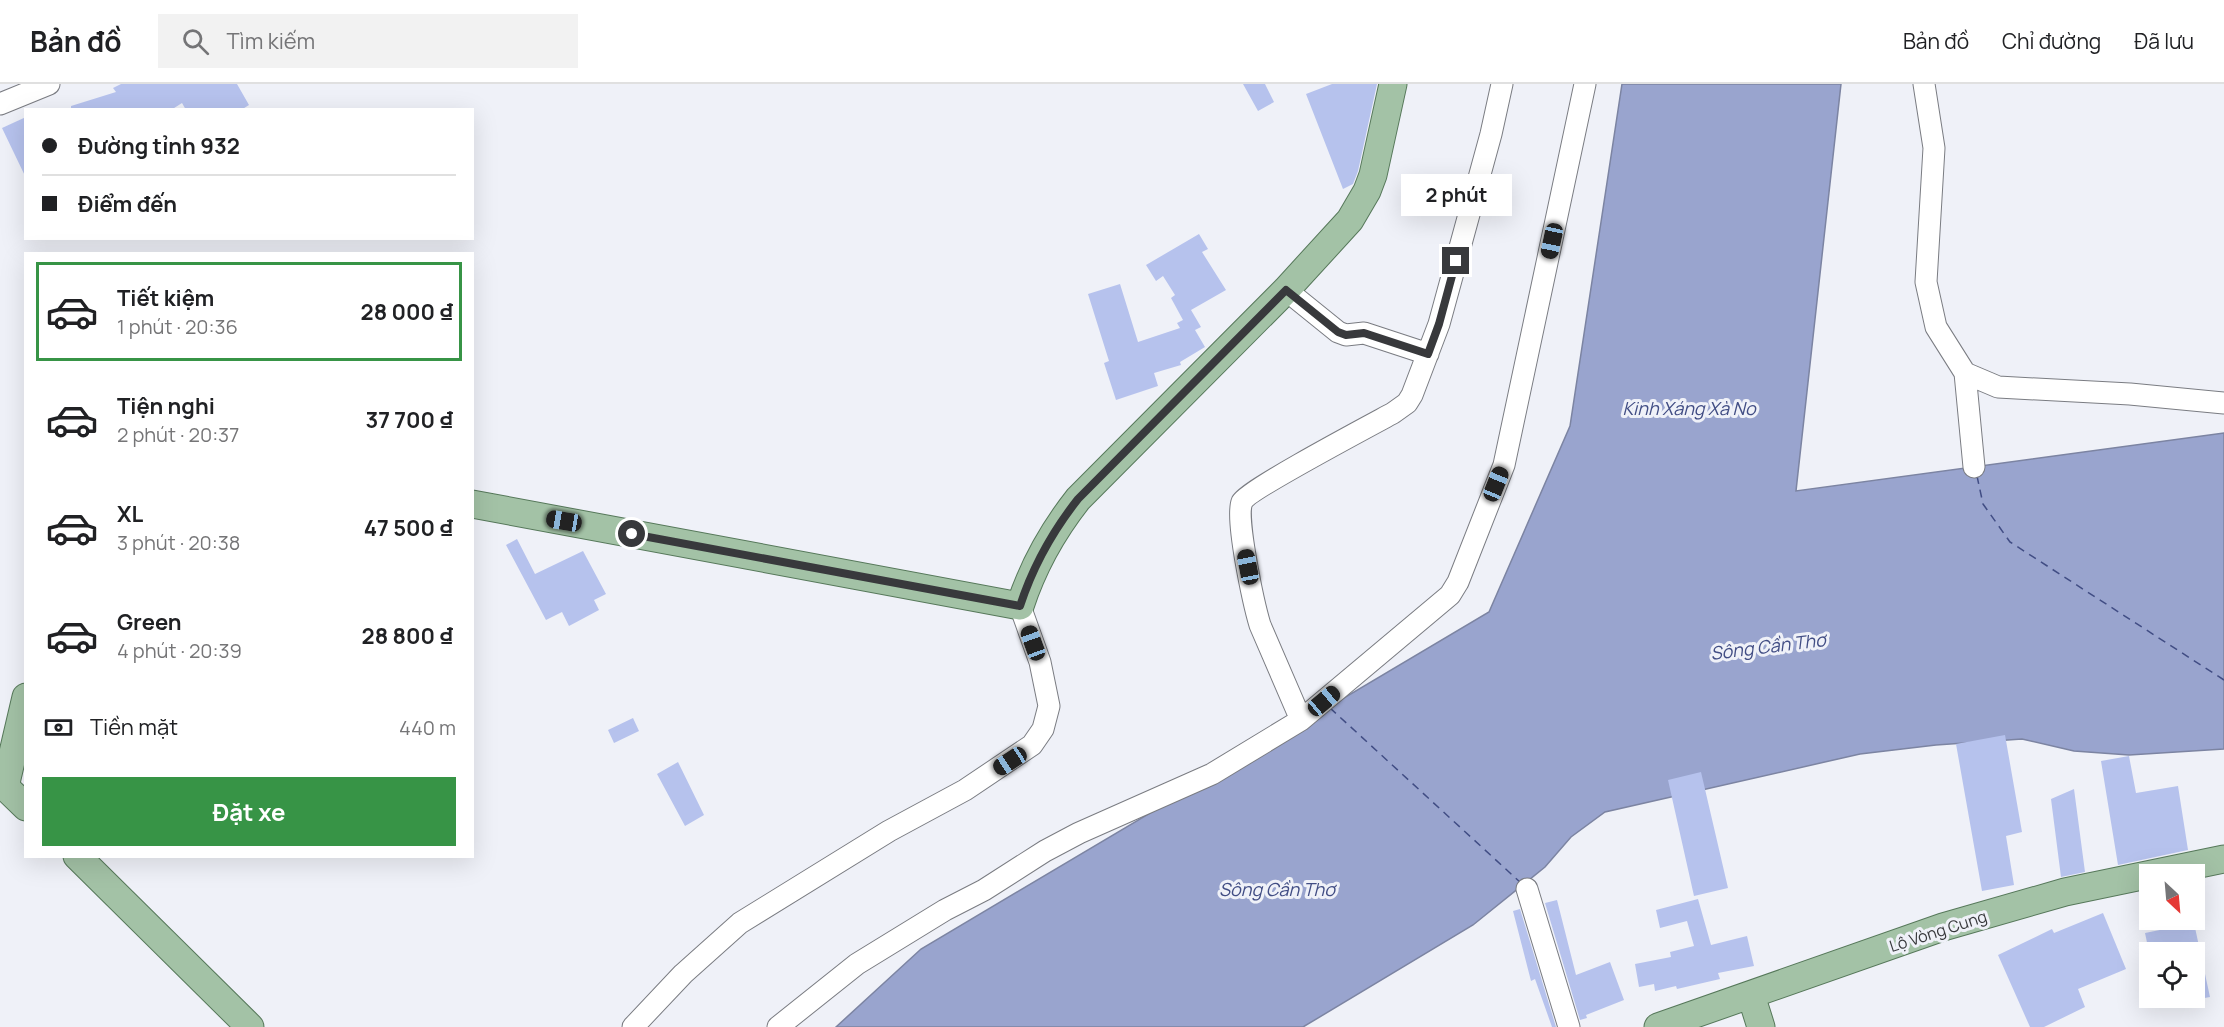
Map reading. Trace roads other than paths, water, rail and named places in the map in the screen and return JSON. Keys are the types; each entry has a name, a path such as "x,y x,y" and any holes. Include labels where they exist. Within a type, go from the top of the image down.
{"main road":[{"path":"474,504 1020,606 1028,582 1046,544 1078,499 1286,290 1340,232 1359,206 1372,175 1393,84"},
{"path":"0,718 9,716 24,701"},
{"path":"24,704 3,784 24,805"},
{"name":"Lộ Vòng Cung","path":"1658,1027 1943,927 2065,892 2224,859"},
{"path":"82,860 250,1027"},
{"path":"1751,994 1761,1027"}],"street":[{"path":"0,105 49,84"},
{"path":"1301,720 1260,625 1244,542 1242,502 1279,476 1407,403 1416,386 1439,324 1491,134 1502,84"},
{"path":"778,1027 857,964 945,910 984,890 1045,851 1079,833 1212,774 1327,704 1450,595 1458,582 1504,465 1585,84"},
{"path":"1924,84 1934,148 1926,282 1936,327 1965,373 1974,466"},
{"path":"1286,290 1338,332 1346,335 1364,333 1428,354"},
{"path":"1965,373 1998,387 2130,394 2224,403"},
{"path":"633,1027 683,974 740,923 889,831 965,790 1032,745 1043,729 1049,706 1040,662 1020,606"},
{"path":"1527,889 1569,1027"}],"water":[{"path":"1622,84 1841,84 1796,491 2224,433 2224,749 2129,755 2074,751 2022,739 1936,745 1860,754 1605,812 1571,837 1545,867 1473,925 1303,1027 836,1027 921,949 1489,612 1570,426"}],"water label":[{"name":"Kinh Xáng Xà No","path":"1689,409"},
{"name":"Sông Cần Thơ","path":"1768,647"},
{"name":"Sông Cần Thơ","path":"1277,890"}]}
